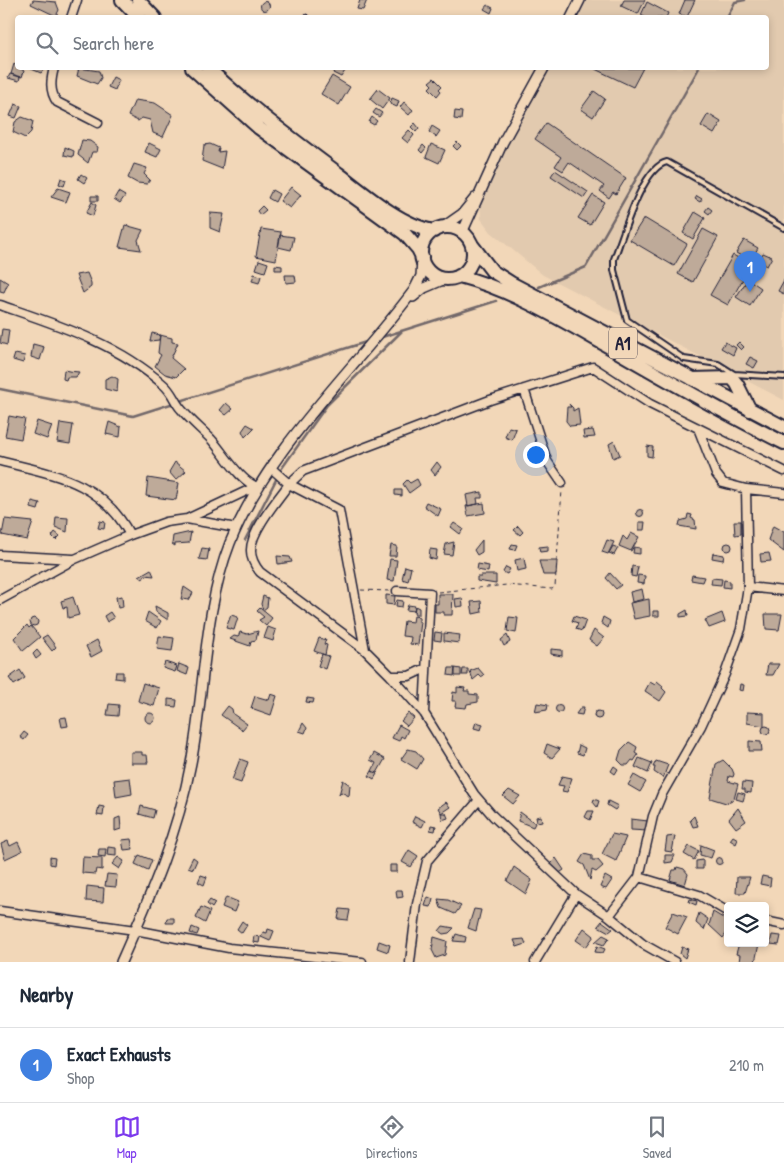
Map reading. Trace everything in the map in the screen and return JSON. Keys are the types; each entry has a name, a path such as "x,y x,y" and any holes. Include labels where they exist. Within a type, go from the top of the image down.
{"highway":[{"path":"122,0 136,15"},
{"path":"138,0 152,15"},
{"path":"194,70 259,128 405,234 418,249 431,273 445,279 458,276 471,263 472,245"},
{"path":"210,70 264,118 360,190 412,224 438,230 453,228 462,232"},
{"path":"422,258 424,242 438,230"},
{"name":"A1","path":"462,232 492,271 511,283 692,379 728,383 750,410 784,427"},
{"name":"A1","path":"458,276 507,293 583,332 715,408 784,443"},
{"path":"692,379 737,384 750,410"}],"street":[{"path":"72,15 76,0"},
{"path":"572,15 580,0"},
{"path":"54,70 52,87 53,96 57,102 98,123"},
{"path":"462,232 470,219 477,196 543,70"},
{"path":"438,230 462,214 477,196"},
{"path":"121,962 173,839 183,803 192,761 214,605 223,564 236,528 256,487 403,305 421,276 422,258"},
{"path":"403,305 424,288 445,279"},
{"path":"0,305 81,333 127,358 163,384 175,396 179,407 225,454 238,473 256,487"},
{"path":"675,962 643,944 609,916 576,894 493,816 479,800 424,713 391,676 365,650 260,572 254,564 251,551 256,532 289,484 303,471 524,389 593,367 650,404 784,471"},
{"path":"524,389 547,461 562,483"},
{"path":"698,428 720,481 746,489 784,493"},
{"path":"0,461 79,483 114,510 130,535"},
{"path":"271,468 289,484 339,510 365,650"},
{"path":"0,600 75,559 130,535 166,522 187,519 256,487"},
{"path":"609,916 639,877 653,816 662,794 700,726 729,666 741,629 748,587 746,489"},
{"path":"187,519 236,528"},
{"path":"0,555 75,559"},
{"path":"748,587 784,591"},
{"path":"397,591 430,593 424,713"},
{"path":"391,676 409,676 426,668"},
{"path":"410,962 417,904 427,860 479,800"},
{"path":"639,877 699,895 724,910"},
{"path":"535,962 576,894"},
{"path":"0,911 135,930 230,948 362,962"},
{"path":"769,922 784,925"},
{"path":"281,954 283,962"}],"lane":[{"path":"784,228 667,162 656,167 646,178 614,259 614,270 627,320 684,359 718,364 728,383 784,378"}],"path":[{"path":"430,593 507,585 552,589 555,587 562,483"},
{"path":"353,590 397,591"}],"shaded area":[{"path":"584,0 784,0 784,400 543,275 491,232 481,219 480,202 493,169 547,70 769,70 769,15 576,15"}],"building":[{"path":"33,0 56,2 59,10 56,15 54,15 31,4"},
{"path":"360,0 367,0 363,10 357,9"},
{"path":"624,0 645,0 638,14 621,6"},
{"path":"685,0 695,0 688,15 679,14"},
{"path":"265,2 269,6 265,10 261,6"},
{"path":"647,2 668,13 667,15 641,15"},
{"path":"487,5 493,8 491,13 484,9"},
{"path":"14,64 15,70 24,71 22,77 11,74"},
{"path":"78,70 92,70 99,71 101,78 97,84 77,76"},
{"path":"335,70 345,71 341,77 333,73"},
{"path":"597,70 642,70 633,87"},
{"path":"10,74 20,77 19,81 8,78"},
{"path":"332,76 350,87 339,105 321,94"},
{"path":"113,77 119,80 115,90 108,87"},
{"path":"434,78 442,86 437,96 429,88 432,85 429,82"},
{"path":"378,89 390,98 382,109 370,99"},
{"path":"594,91 605,99 593,117 581,109"},
{"path":"392,98 399,101 397,107 390,104"},
{"path":"135,100 155,103 173,115 163,137 153,133 150,120 142,118 138,121 128,116"},
{"path":"404,102 413,110 409,115 400,107"},
{"path":"15,104 21,106 16,118 10,116"},
{"path":"376,109 382,113 379,117 373,113"},
{"path":"455,111 462,112 461,120 454,119"},
{"path":"708,114 721,122 714,134 701,126"},
{"path":"22,117 33,121 31,132 25,138 13,132 15,122"},
{"path":"372,117 377,121 374,125 369,122"},
{"path":"415,123 419,128 416,132 411,127"},
{"path":"546,123 626,178 616,194 613,192 609,198 600,191 604,186 569,162 563,171 555,166 561,157 535,139"},
{"path":"432,126 440,131 436,137 429,132"},
{"path":"409,130 414,135 408,143 402,138"},
{"path":"82,140 90,141 98,147 97,152 92,152 88,163 78,155"},
{"path":"457,142 461,146 457,150 453,146"},
{"path":"149,143 161,149 157,157 145,152"},
{"path":"210,144 219,148 218,152 225,151 222,169 202,161 204,145"},
{"path":"431,144 445,150 439,163 426,157"},
{"path":"423,145 426,148 422,153 419,150"},
{"path":"65,147 74,151 73,157 64,155"},
{"path":"134,164 147,168 144,174 150,180 147,184 137,183 128,178"},
{"path":"555,170 588,192 584,198 551,176"},
{"path":"81,174 87,178 84,183 78,179"},
{"path":"61,178 66,180 64,186 59,184"},
{"path":"291,187 301,195 290,208 280,201"},
{"path":"58,188 70,192 66,202 51,197"},
{"path":"272,190 279,194 275,202 268,198"},
{"path":"118,192 125,196 120,203 114,199"},
{"path":"593,195 604,202 590,225 578,218"},
{"path":"91,196 98,196 98,201 91,201"},
{"path":"697,196 702,199 700,202 695,199"},
{"path":"92,202 96,205 93,216 86,213"},
{"path":"262,206 266,210 260,215 257,211"},
{"path":"708,207 712,210 709,214 705,211"},
{"path":"695,212 705,218 693,239 683,233"},
{"path":"210,213 224,214 220,232 210,228"},
{"path":"644,218 687,244 674,266 630,240"},
{"path":"125,225 143,230 138,240 141,250 119,247"},
{"path":"261,229 281,232 276,260 256,256"},
{"path":"703,229 718,237 693,282 678,274"},
{"path":"280,235 294,237 291,250 278,247"},
{"path":"744,240 758,248 750,261 736,253"},
{"path":"763,253 772,257 767,266 758,262"},
{"path":"733,255 751,265 728,305 710,295"},
{"path":"259,260 268,263 265,272 256,269"},
{"path":"275,265 282,266 282,270 275,270"},
{"path":"87,273 91,287 83,293 76,275"},
{"path":"254,274 261,276 259,283 252,281"},
{"path":"285,275 295,275 296,282 286,283"},
{"path":"0,278 8,283 4,292 0,291"},
{"path":"748,279 761,288 750,306 736,297"},
{"path":"784,280 784,294 778,291"},
{"path":"2,329 9,330 7,345 0,343"},
{"path":"152,333 160,335 159,340 150,341"},
{"path":"160,335 172,338 172,342 178,343 171,358 184,369 176,377 165,374 155,366 161,355 158,353"},
{"path":"725,342 736,348 733,355 721,348"},
{"path":"739,342 744,347 741,350 736,345"},
{"path":"33,344 44,347 40,360 31,357"},
{"path":"15,354 25,356 23,363 13,360"},
{"path":"750,357 758,361 754,368 746,364"},
{"path":"64,370 79,372 76,377 67,377 66,380 63,379"},
{"path":"112,376 118,379 117,392 105,389 105,379"},
{"path":"226,403 233,409 226,415 220,410"},
{"path":"569,404 573,408 573,411 578,408 580,425 570,426 566,421 567,407 571,407"},
{"path":"9,416 25,419 21,439 5,436"},
{"path":"37,421 52,426 47,439 33,434"},
{"path":"109,422 121,427 120,437 106,434"},
{"path":"60,423 73,425 70,444 57,442"},
{"path":"247,424 254,428 245,437 242,431"},
{"path":"509,427 516,429 512,440 505,437"},
{"path":"593,430 595,437 584,438 583,431"},
{"path":"614,441 620,455 613,458 609,444"},
{"path":"647,446 653,447 652,457 647,456"},
{"path":"175,462 186,471 176,480 169,472"},
{"path":"437,462 441,467 435,475 431,470"},
{"path":"148,478 179,483 176,500 146,496"},
{"path":"417,479 420,485 409,493 403,484 407,480 410,483"},
{"path":"395,490 402,490 402,496 395,495"},
{"path":"482,492 482,498 477,498 478,504 468,506 466,495"},
{"path":"32,501 40,503 38,510 31,508"},
{"path":"426,502 441,509 438,516 424,506"},
{"path":"484,503 485,513 468,516 466,506"},
{"path":"640,510 643,513 640,516 637,513"},
{"path":"688,514 692,515 691,518 695,520 696,529 679,526 680,521 687,519"},
{"path":"56,517 68,518 67,532 55,527"},
{"path":"5,519 33,522 27,540 2,535"},
{"path":"100,521 105,522 104,529 98,528"},
{"path":"734,521 741,521 741,534 735,535"},
{"path":"639,522 645,522 644,530 639,530"},
{"path":"454,523 463,529 460,534 451,527"},
{"path":"518,526 523,532 520,535 514,530"},
{"path":"773,526 784,532 784,552 768,540"},
{"path":"55,532 60,536 56,540 52,536"},
{"path":"191,532 189,543 175,544 175,546 172,544 173,536"},
{"path":"631,533 639,537 631,551 619,546 623,536 627,540"},
{"path":"482,540 482,552 477,555 474,550"},
{"path":"607,540 614,542 608,554 602,552"},
{"path":"454,542 452,555 444,554 446,544"},
{"path":"728,543 732,547 728,551 724,547"},
{"path":"512,544 517,545 515,550 510,549"},
{"path":"391,545 397,546 396,556 389,556"},
{"path":"548,546 548,551 540,552 539,547"},
{"path":"613,546 618,548 614,555 609,553"},
{"path":"634,547 640,548 640,554 633,553"},
{"path":"202,548 209,549 207,560 199,559"},
{"path":"430,549 437,550 436,560 429,558"},
{"path":"713,553 724,555 723,560 712,558"},
{"path":"769,553 771,561 761,562 760,554"},
{"path":"277,556 290,557 292,562 278,564"},
{"path":"524,558 526,569 517,571 515,560"},
{"path":"390,559 397,560 394,581 387,580"},
{"path":"539,561 557,561 556,575 543,575"},
{"path":"478,564 489,566 488,572 477,570"},
{"path":"405,566 411,568 408,581 402,579"},
{"path":"632,566 638,567 636,577 631,576"},
{"path":"506,567 510,569 507,574 503,572"},
{"path":"151,569 154,576 145,575 143,579 139,576"},
{"path":"610,573 621,585 616,589 606,578"},
{"path":"481,575 496,575 496,584 477,581 477,577 481,577"},
{"path":"638,575 645,576 644,584 637,583"},
{"path":"692,575 704,577 702,582 691,580"},
{"path":"712,578 722,579 721,585 711,584"},
{"path":"724,580 730,581 730,588 723,587"},
{"path":"184,587 193,593 189,600 181,599"},
{"path":"642,589 644,599 632,602 630,592"},
{"path":"438,594 453,594 452,615 444,615 444,612 435,612 435,604 438,604"},
{"path":"386,595 395,596 394,605 386,604"},
{"path":"122,596 123,607 118,608 116,597"},
{"path":"263,596 268,598 267,607 263,610 261,604"},
{"path":"73,597 79,615 68,618 67,607 63,608 61,601"},
{"path":"462,598 463,606 456,607 455,599"},
{"path":"649,599 650,616 634,619 630,603"},
{"path":"397,600 403,601 402,607 396,606"},
{"path":"481,601 482,612 473,614 471,602"},
{"path":"408,605 415,606 414,611 406,610"},
{"path":"155,606 168,613 168,620 156,612"},
{"path":"415,606 419,608 419,614 414,614"},
{"path":"260,608 272,618 266,626 259,620 264,617 257,611"},
{"path":"687,610 688,616 680,617 680,614"},
{"path":"653,611 659,611 659,616 653,616"},
{"path":"110,612 114,618 107,622 104,616"},
{"path":"148,612 161,621 157,628 145,621"},
{"path":"722,613 725,622 709,628 705,620"},
{"path":"765,614 782,614 779,630 766,629"},
{"path":"231,615 238,617 234,630 226,628"},
{"path":"414,616 419,617 419,622 421,622 418,645 410,644 411,637 402,636 404,621 413,622"},
{"path":"574,616 586,620 582,631 576,629 578,623 572,621"},
{"path":"509,617 518,618 516,633 507,631"},
{"path":"603,617 610,621 608,628 601,623"},
{"path":"34,618 38,622 34,626 30,622"},
{"path":"27,625 29,628 31,626 40,637 23,651 14,638"},
{"path":"268,627 276,630 273,641 264,638"},
{"path":"594,630 604,638 597,646 589,640"},
{"path":"258,631 256,640 251,641 250,646 230,639 234,636 238,637 240,632 247,634"},
{"path":"435,632 442,633 441,641 434,640"},
{"path":"444,633 460,635 459,643 444,641"},
{"path":"47,635 56,647 52,651 42,638"},
{"path":"507,635 510,642 504,646 501,640"},
{"path":"159,636 174,638 172,651 157,649"},
{"path":"319,638 326,640 324,644 327,645 325,655 314,651"},
{"path":"97,640 102,651 91,657 86,646"},
{"path":"551,649 562,650 562,656 551,654"},
{"path":"37,650 41,655 36,659 33,654"},
{"path":"322,654 329,656 325,669 318,666"},
{"path":"165,662 177,666 175,672 163,668"},
{"path":"179,664 189,668 187,675 177,671"},
{"path":"768,664 779,664 773,675 766,675"},
{"path":"449,668 455,668 454,676 448,675"},
{"path":"455,668 461,669 461,676 455,676"},
{"path":"478,668 484,675 481,677 479,675 473,680 470,671"},
{"path":"463,669 468,669 468,675 462,675"},
{"path":"20,670 25,678 14,685 9,678"},
{"path":"116,672 123,672 123,679 115,678"},
{"path":"657,681 666,692 660,701 645,691 650,682 655,685"},
{"path":"143,683 159,688 154,706 138,701"},
{"path":"740,684 744,685 743,691 739,690"},
{"path":"457,687 465,688 464,691 469,691 469,694 478,695 478,702 467,704 466,708 455,707 456,701 452,701 453,692 457,693"},
{"path":"271,694 277,696 271,715 251,708 255,696 269,700"},
{"path":"307,698 314,699 313,703 306,702"},
{"path":"168,699 177,700 176,707 168,706"},
{"path":"537,703 548,705 547,710 535,712"},
{"path":"109,704 119,705 118,716 107,715"},
{"path":"228,706 232,709 233,714 247,724 242,730 221,715"},
{"path":"559,706 562,709 559,712 556,709"},
{"path":"581,707 584,707 582,715 576,714"},
{"path":"598,711 602,715 598,719 594,715"},
{"path":"747,712 764,713 764,726 747,723"},
{"path":"150,713 155,718 150,723 145,718"},
{"path":"408,713 414,718 407,726 401,721"},
{"path":"66,717 68,726 62,727 60,718"},
{"path":"476,722 483,724 481,730 474,728"},
{"path":"303,723 307,728 305,733 299,731"},
{"path":"399,725 408,730 404,738 401,736 399,741 392,738"},
{"path":"766,726 770,730 766,734 762,730"},
{"path":"24,732 28,735 24,740 20,737"},
{"path":"749,741 761,742 762,751 749,751"},
{"path":"629,742 637,747 635,753 638,755 628,765 623,765 618,760 621,750"},
{"path":"547,744 560,749 552,758 544,753"},
{"path":"579,745 585,748 583,755 577,753"},
{"path":"408,749 416,751 423,759 417,769 401,759"},
{"path":"131,752 142,752 142,755 147,755 148,763 131,763"},
{"path":"374,753 385,759 377,773 372,771 376,763 370,760"},
{"path":"639,758 652,763 648,773 635,767"},
{"path":"240,759 248,762 241,783 232,780"},
{"path":"723,760 732,769 734,774 733,777 729,776 728,781 738,784 734,799 726,803 710,798 716,764"},
{"path":"656,761 668,765 663,778 654,772 655,767 653,767"},
{"path":"614,766 618,769 615,774 611,771"},
{"path":"372,771 377,774 374,779 369,776"},
{"path":"634,775 646,782 640,792 628,785"},
{"path":"562,776 572,778 567,792 562,791 564,786 558,785"},
{"path":"130,778 132,794 116,797 114,780"},
{"path":"343,780 350,785 349,796 341,792 339,795"},
{"path":"743,782 752,783 751,793 745,792 745,789 742,789"},
{"path":"509,790 520,796 513,804 503,796"},
{"path":"738,792 745,794 743,801 736,799"},
{"path":"594,799 599,801 597,807 593,802"},
{"path":"608,801 618,806 615,810 607,805"},
{"path":"446,802 450,807 441,813 438,808"},
{"path":"99,806 104,807 103,816 97,815"},
{"path":"141,806 155,810 153,818 139,814"},
{"path":"738,808 746,821 736,828 729,819"},
{"path":"588,811 594,811 590,820 585,817"},
{"path":"520,812 535,823 533,827 518,821"},
{"path":"441,813 446,813 448,818 442,820"},
{"path":"415,816 425,821 422,827 412,822"},
{"path":"541,816 542,821 537,822 536,817"},
{"path":"694,816 698,826 693,827 690,820"},
{"path":"120,817 121,829 115,831 115,819"},
{"path":"631,819 648,821 647,831 631,830"},
{"path":"431,825 436,826 435,831 430,830"},
{"path":"612,834 626,837 616,861 602,854"},
{"path":"675,836 672,852 665,851 667,837"},
{"path":"733,836 738,839 736,844 730,840"},
{"path":"131,839 133,849 124,850 122,840"},
{"path":"8,841 10,846 18,842 22,851 5,859 1,844"},
{"path":"701,845 714,850 711,858 700,855"},
{"path":"689,846 699,851 694,860 684,854"},
{"path":"108,847 116,848 116,856 107,855"},
{"path":"99,849 106,849 105,857 98,856"},
{"path":"409,850 418,856 411,867 402,862"},
{"path":"584,854 592,856 592,860 598,860 603,866 596,872 592,870 590,880 584,865 579,862"},
{"path":"139,855 152,860 148,870 135,864"},
{"path":"665,855 675,855 672,862 665,863"},
{"path":"50,857 55,858 54,865 50,864"},
{"path":"83,857 102,858 102,870 96,869 95,874 82,873"},
{"path":"118,857 124,861 119,869 112,864"},
{"path":"193,857 197,860 193,869 188,867"},
{"path":"556,858 564,870 558,874 549,865"},
{"path":"719,858 722,861 719,864 716,861"},
{"path":"703,860 703,869 696,869 696,861"},
{"path":"390,865 397,865 397,872 390,872"},
{"path":"514,867 532,880 526,894 507,881"},
{"path":"677,867 684,869 688,874 685,885 670,880 673,870 676,870"},
{"path":"107,874 117,875 116,887 105,886"},
{"path":"201,875 207,877 204,885 198,882"},
{"path":"605,876 612,880 606,889 600,887"},
{"path":"762,876 771,878 770,886 760,884"},
{"path":"737,877 750,877 745,893 736,893"},
{"path":"87,886 104,888 103,902 86,901"},
{"path":"396,890 402,890 403,897 397,898"},
{"path":"226,897 238,902 234,912 222,907"},
{"path":"428,897 433,899 431,907 425,906"},
{"path":"438,899 448,900 461,906 455,914 441,908"},
{"path":"690,899 697,901 696,905 689,902"},
{"path":"210,900 215,903 212,908 207,904"},
{"path":"201,907 210,911 205,923 196,918"},
{"path":"340,909 350,910 348,920 338,919"},
{"path":"474,909 481,910 476,931 468,928"},
{"path":"673,912 687,917 678,934 665,927"},
{"path":"713,912 724,919 723,938 709,925"},
{"path":"699,913 708,919 704,930 696,923"},
{"path":"167,918 174,918 174,923 166,923"},
{"path":"242,921 247,925 242,933 237,929"},
{"path":"602,921 613,929 609,932 598,926"},
{"path":"443,926 454,928 449,933 443,934 439,931"},
{"path":"192,927 199,930 197,935 190,933"},
{"path":"584,928 594,936 586,947 576,940"},
{"path":"268,929 274,931 270,941 261,937 263,932 267,933"},
{"path":"456,934 466,937 465,942 453,941"},
{"path":"603,935 609,938 604,945 595,942"},
{"path":"772,935 781,936 779,945 770,944"},
{"path":"254,936 260,937 259,943 253,942"},
{"path":"434,937 447,941 445,955 436,958 432,950"},
{"path":"524,939 526,944 517,947 514,940"},
{"path":"379,941 390,945 388,952 377,948"},
{"path":"597,946 605,949 603,953 595,952"},
{"path":"682,947 688,949 685,958 680,954"},
{"path":"738,947 758,947 755,962 739,962 740,955 736,954"}],"waterway":[{"path":"728,15 735,2 745,0"},
{"path":"539,287 586,267 698,70"},
{"path":"379,338 496,301"},
{"path":"245,540 282,468 327,405 402,331"},
{"path":"0,389 133,416 369,341"}],"place":[{"name":"Exact Exhausts","path":"750,292"}]}
